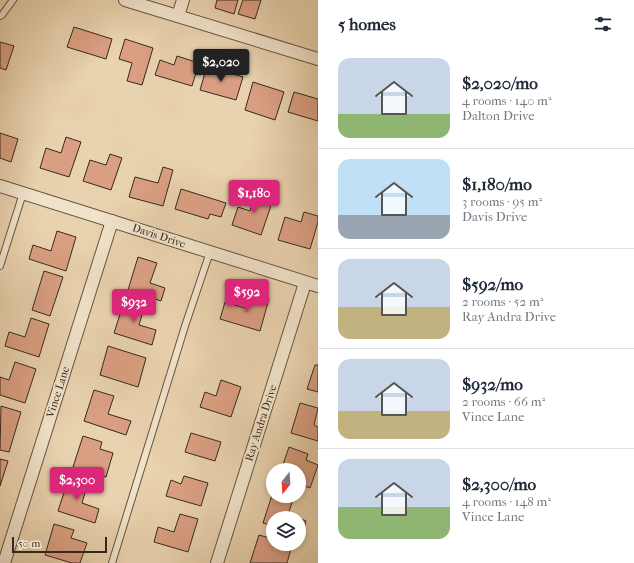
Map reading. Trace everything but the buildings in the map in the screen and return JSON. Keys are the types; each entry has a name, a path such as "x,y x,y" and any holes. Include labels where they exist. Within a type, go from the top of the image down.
{"street":[{"path":"125,0 318,59"},
{"path":"178,16 183,0"},
{"name":"Davis Drive","path":"0,186 318,286"},
{"name":"Vince Lane","path":"4,563 112,221"},
{"name":"Ray Andra Drive","path":"217,563 305,283"}],"lane":[{"path":"0,16 13,0"},
{"path":"0,266 23,193"},
{"path":"112,563 185,326 210,252"}]}
